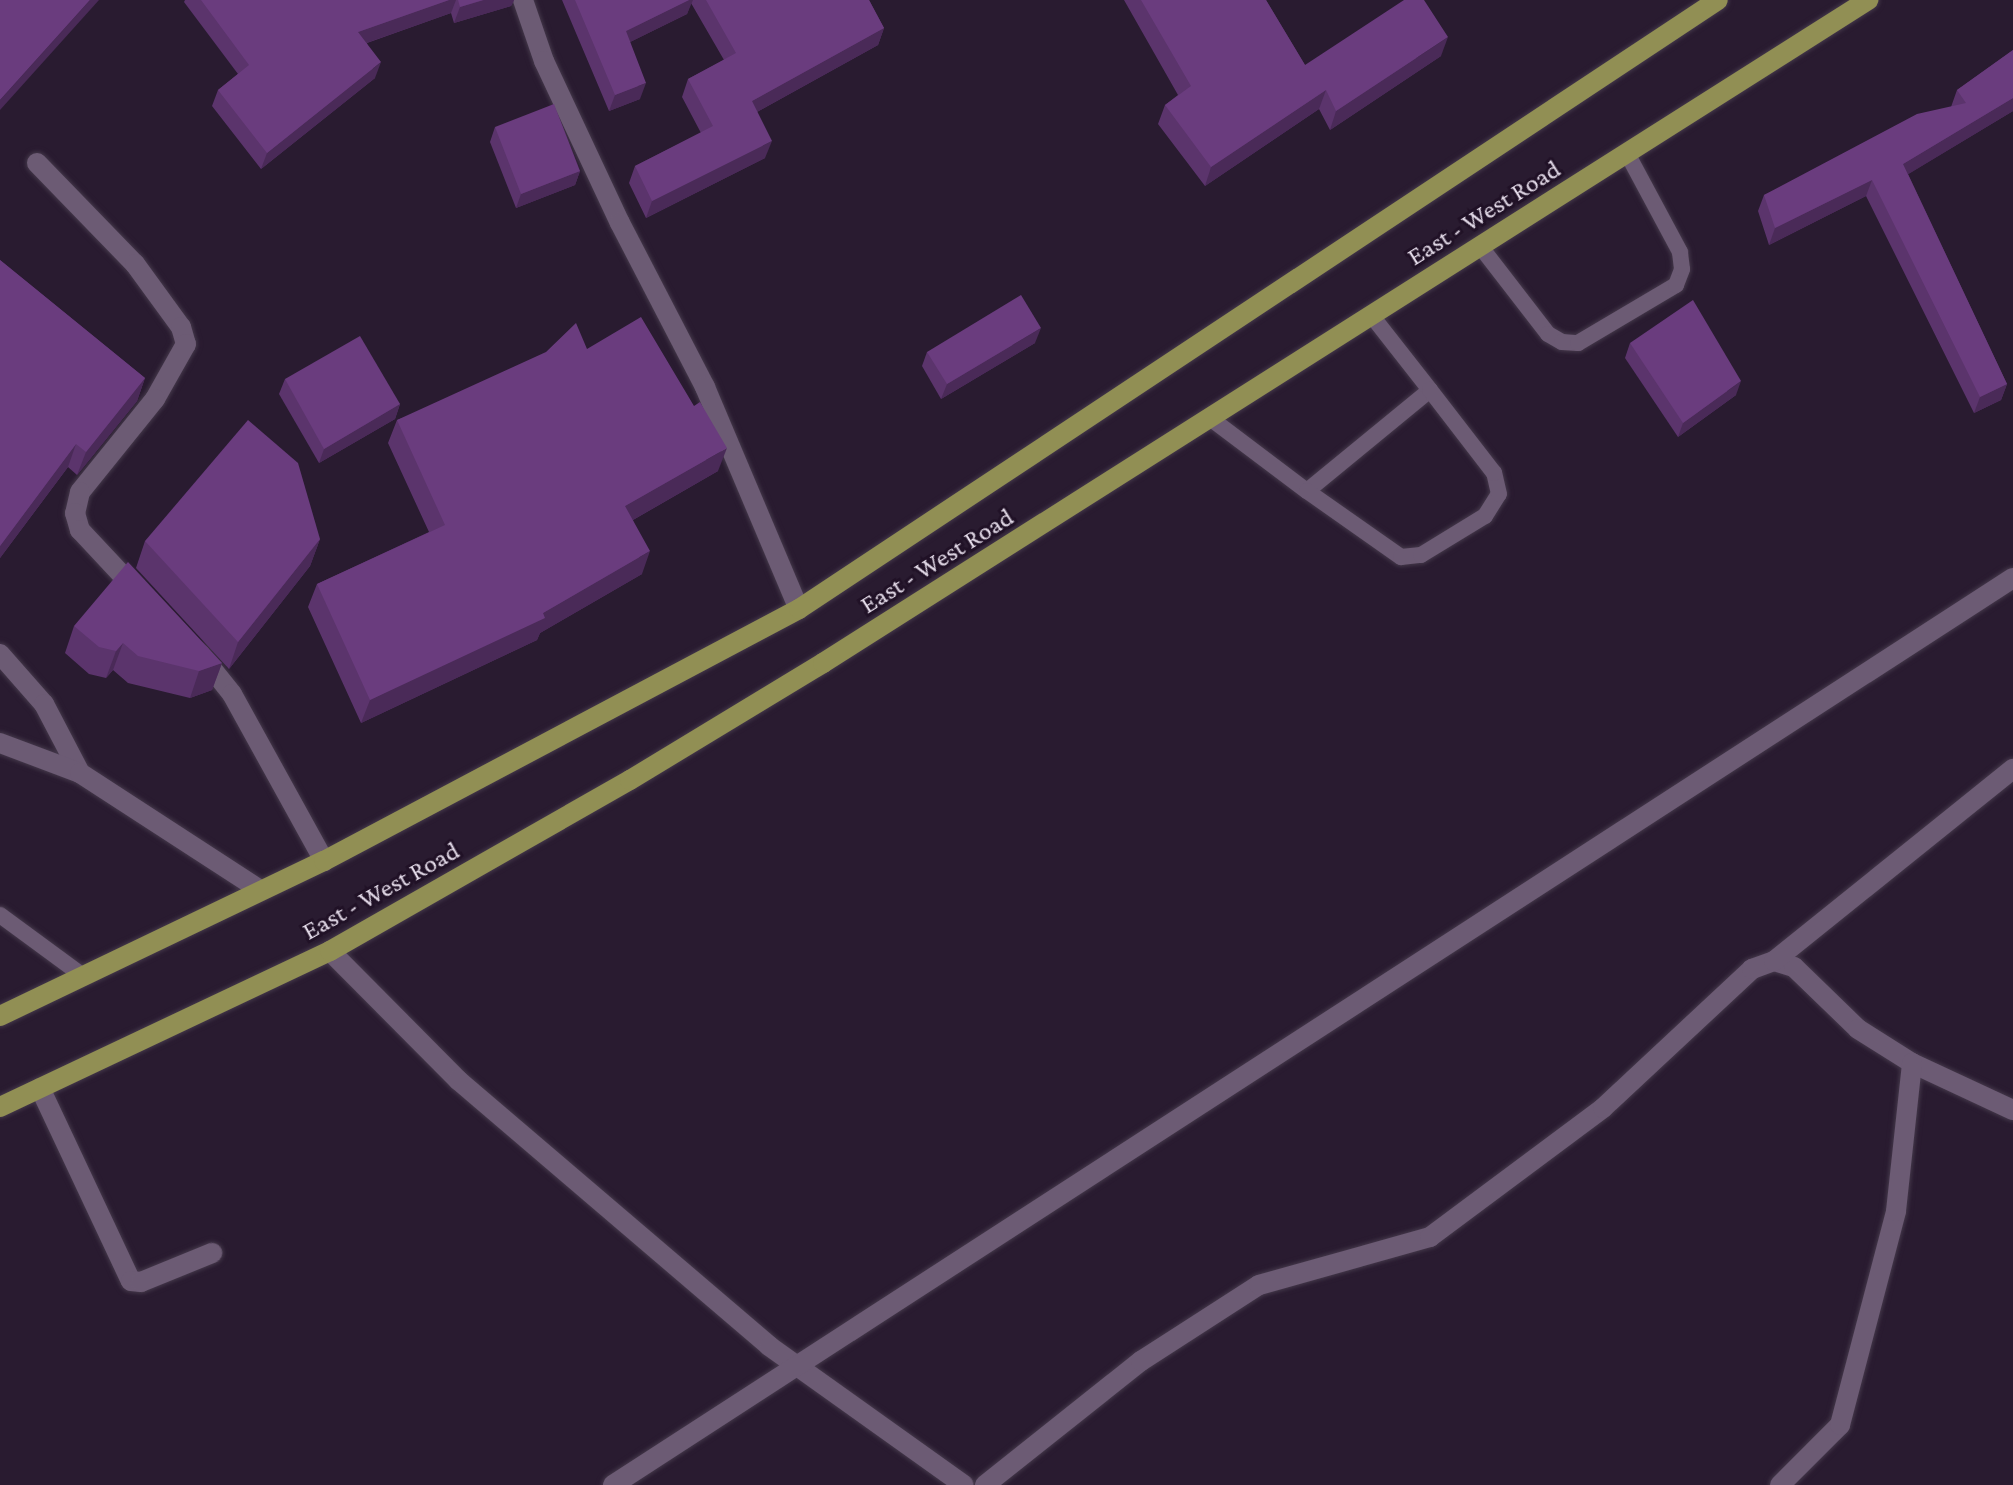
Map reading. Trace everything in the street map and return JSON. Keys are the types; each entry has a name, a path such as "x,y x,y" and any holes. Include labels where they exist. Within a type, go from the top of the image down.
{"main road":[{"name":"East - West Road","path":"0,1016 324,861 799,609 1718,0"},
{"name":"East - West Road","path":"0,1107 330,951 811,671 1868,0"}],"street":[{"path":"523,0 544,61 705,387 799,609"},
{"path":"37,163 135,264 181,327 186,344 155,399 80,492 75,513 80,530 149,603"},
{"path":"613,1485 2013,578"},
{"path":"181,634 232,694 324,861"},
{"path":"0,654 44,704 80,773"},
{"path":"0,743 80,773 260,890"},
{"path":"985,1485 1141,1361 1259,1285 1430,1237 1603,1108 1752,969 1774,961 2013,769"},
{"path":"330,951 458,1080 797,1367 964,1485"},
{"path":"1774,961 1794,967 1858,1029 1912,1063 2013,1110"},
{"path":"1780,1485 1840,1425 1896,1211 1912,1063"},
{"path":"40,1088 131,1281 141,1282 212,1253"}],"lane":[{"path":"1480,246 1548,334 1562,342 1578,343 1676,285 1682,269 1680,252 1627,153"},
{"path":"1210,418 1401,557 1421,555 1485,516 1499,494 1494,473 1372,316"},
{"path":"1307,491 1430,390"},
{"path":"0,915 83,976"}],"building":[{"path":"0,0 90,0 0,100"},
{"path":"201,0 449,0 358,32 381,62 267,153 218,90 249,65"},
{"path":"458,0 483,0 460,7"},
{"path":"575,0 689,0 626,31 646,83 615,95"},
{"path":"706,0 869,0 884,28 752,101 772,141 652,201 635,166 713,126 688,79 736,53"},
{"path":"1141,0 1266,0 1305,65 1404,0 1424,0 1448,37 1336,111 1326,90 1211,167 1165,105 1191,86"},
{"path":"2013,50 2013,98 1903,164 2007,384 1980,397 1872,180 1775,228 1764,195 1917,114 1966,103 1957,90"},
{"path":"554,104 580,171 521,194 495,127"},
{"path":"0,260 145,378 86,452 76,444 0,546"},
{"path":"1021,295 1041,328 947,384 927,352"},
{"path":"1693,300 1741,381 1683,423 1630,343"},
{"path":"641,317 694,406 700,402 727,448 625,506 650,551 543,613 545,618 370,700 317,584 445,525 397,420 546,352 576,323 587,349"},
{"path":"360,336 400,404 324,449 285,379"},
{"path":"248,420 298,463 320,539 238,642 145,541"},
{"path":"128,562 222,663 199,671 138,656 123,643 116,651 99,647 74,626"}]}
